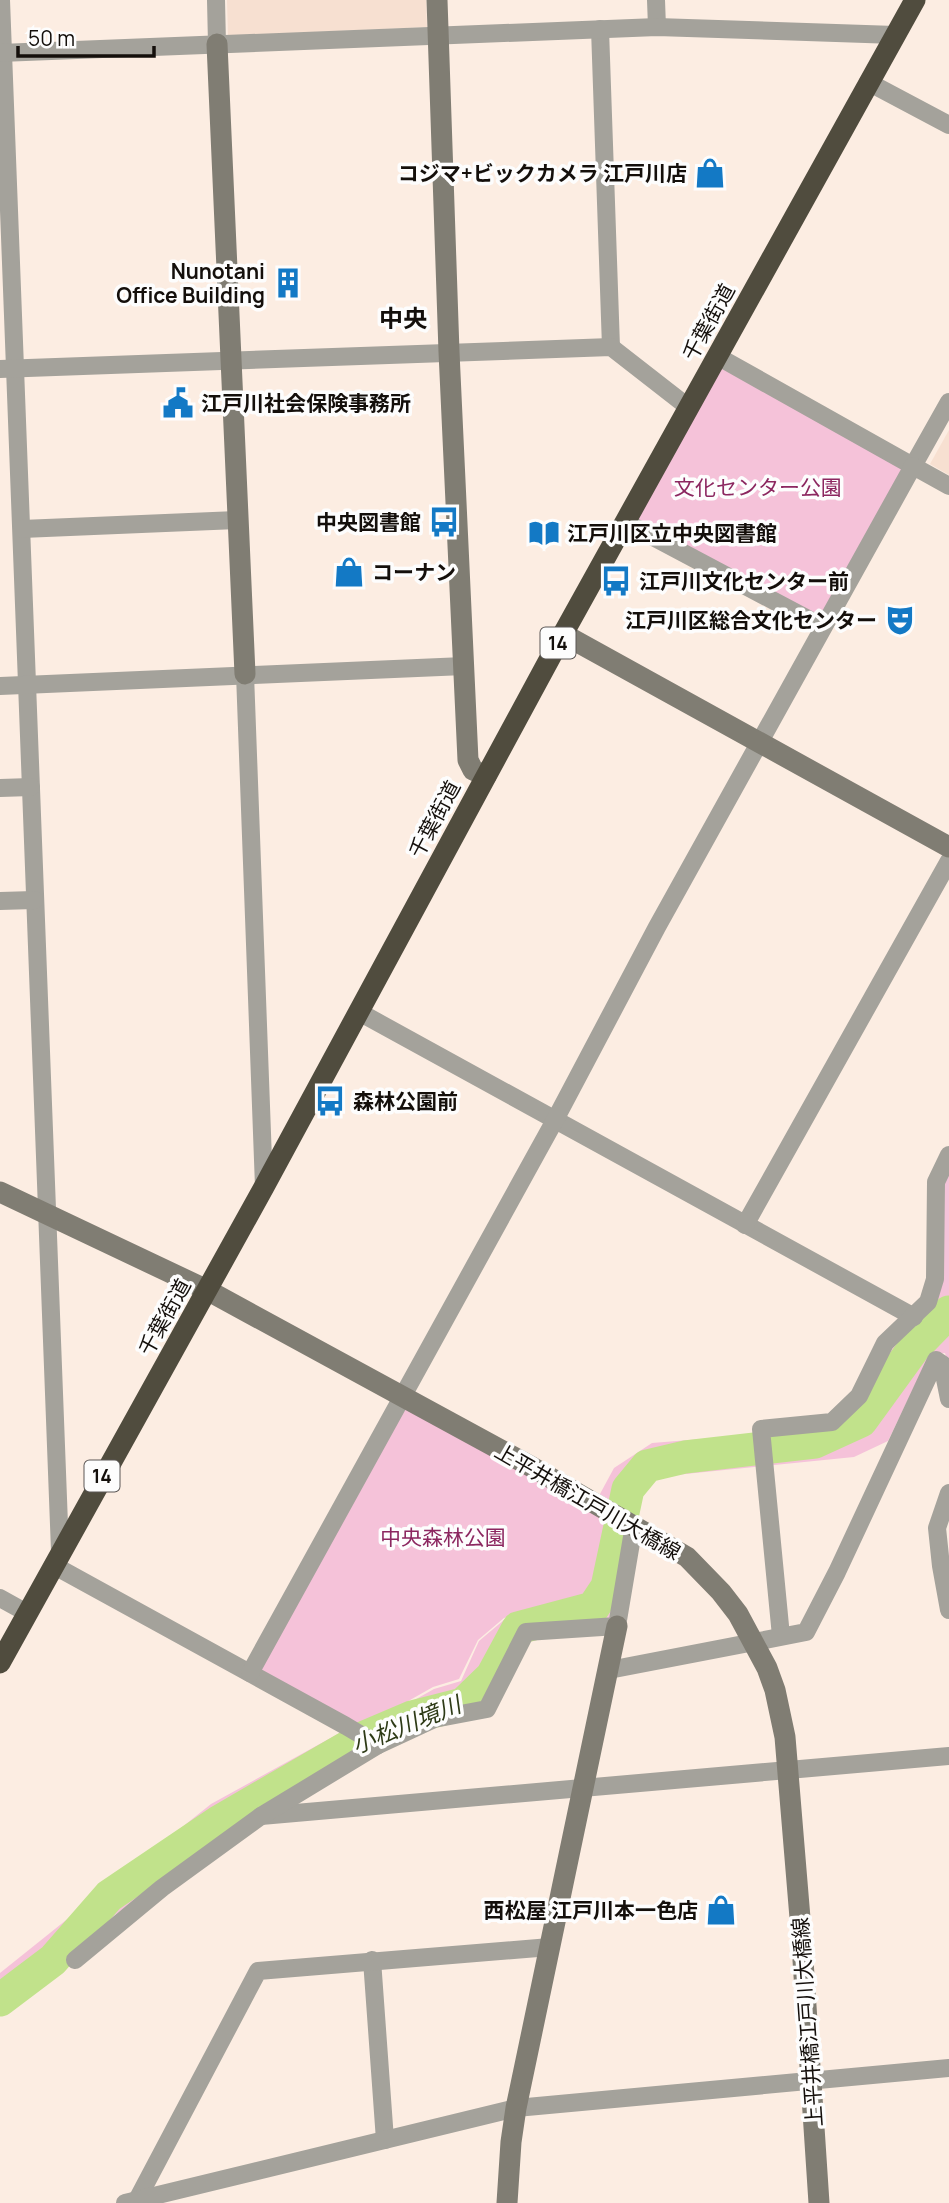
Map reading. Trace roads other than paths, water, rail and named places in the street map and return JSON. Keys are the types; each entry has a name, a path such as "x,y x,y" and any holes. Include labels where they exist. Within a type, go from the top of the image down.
{"highway":[{"name":"千葉街道","path":"0,1663 264,1187 563,634 915,0"}],"street":[{"path":"1,0 7,369 22,529 29,685 57,1558 374,1743"},
{"path":"216,0 264,1187"},
{"path":"437,0 449,352 468,760 473,770 486,776"},
{"path":"656,0 657,27"},
{"path":"1,53 657,27 895,35"},
{"path":"600,29 611,347"},
{"path":"868,82 949,125"},
{"path":"7,369 611,347 688,407"},
{"path":"717,356 949,486"},
{"path":"250,1673 555,1120 657,927 949,402"},
{"path":"22,529 237,520"},
{"path":"625,522 823,627"},
{"path":"563,634 949,847"},
{"path":"0,686 464,666"},
{"path":"0,788 31,787"},
{"path":"745,1225 949,861"},
{"path":"0,901 34,900"},
{"path":"359,1012 914,1317"},
{"path":"781,1636 761,1429 832,1422 859,1396 885,1343 928,1302 934,1279 936,1182 949,1155"},
{"name":"上平井橋江戸川大橋線","path":"0,1192 207,1290 626,1520 687,1557 721,1592 754,1642 775,1690 785,1737 819,2203"},
{"path":"609,1670 806,1632 936,1360 942,1364 949,1399"},
{"path":"949,1493 937,1528 949,1608"},
{"path":"508,2203 509,2160 516,2108 617,1626 626,1520"},
{"path":"0,1598 27,1613"},
{"path":"75,1960 162,1888 261,1816 374,1743 434,1718 486,1709 526,1632 617,1626"},
{"path":"261,1816 949,1756"},
{"path":"131,2202 258,1972 550,1947"},
{"path":"372,1961 385,2140"},
{"path":"131,2202 516,2108 949,2068"}],"waterway":[{"name":"小松川境川","path":"0,2000 53,1960 109,1896 220,1821 365,1737 412,1717 463,1704 492,1676 518,1628 593,1608 607,1587 628,1489 647,1466 685,1457 815,1442 861,1421 914,1348 949,1312"}],"place":[{"name":"コジマ+ビックカメラ 江戸川店","path":"710,173"},
{"name":"Nunotani Office Building","path":"288,283"},
{"name":"江戸川社会保険事務所","path":"178,403"},
{"name":"中央図書館","path":"444,522"},
{"name":"江戸川区立中央図書館","path":"544,533"},
{"name":"コーナン","path":"349,572"},
{"name":"江戸川文化センター前","path":"616,581"},
{"name":"江戸川区総合文化センター","path":"900,620"},
{"name":"森林公園前","path":"330,1101"},
{"name":"西松屋 江戸川本一色店","path":"721,1910"}],"district":[{"name":"中央","path":"403,317"}],"park label":[{"name":"文化センター公園","path":"758,487"},
{"name":"中央森林公園","path":"443,1537"}]}
